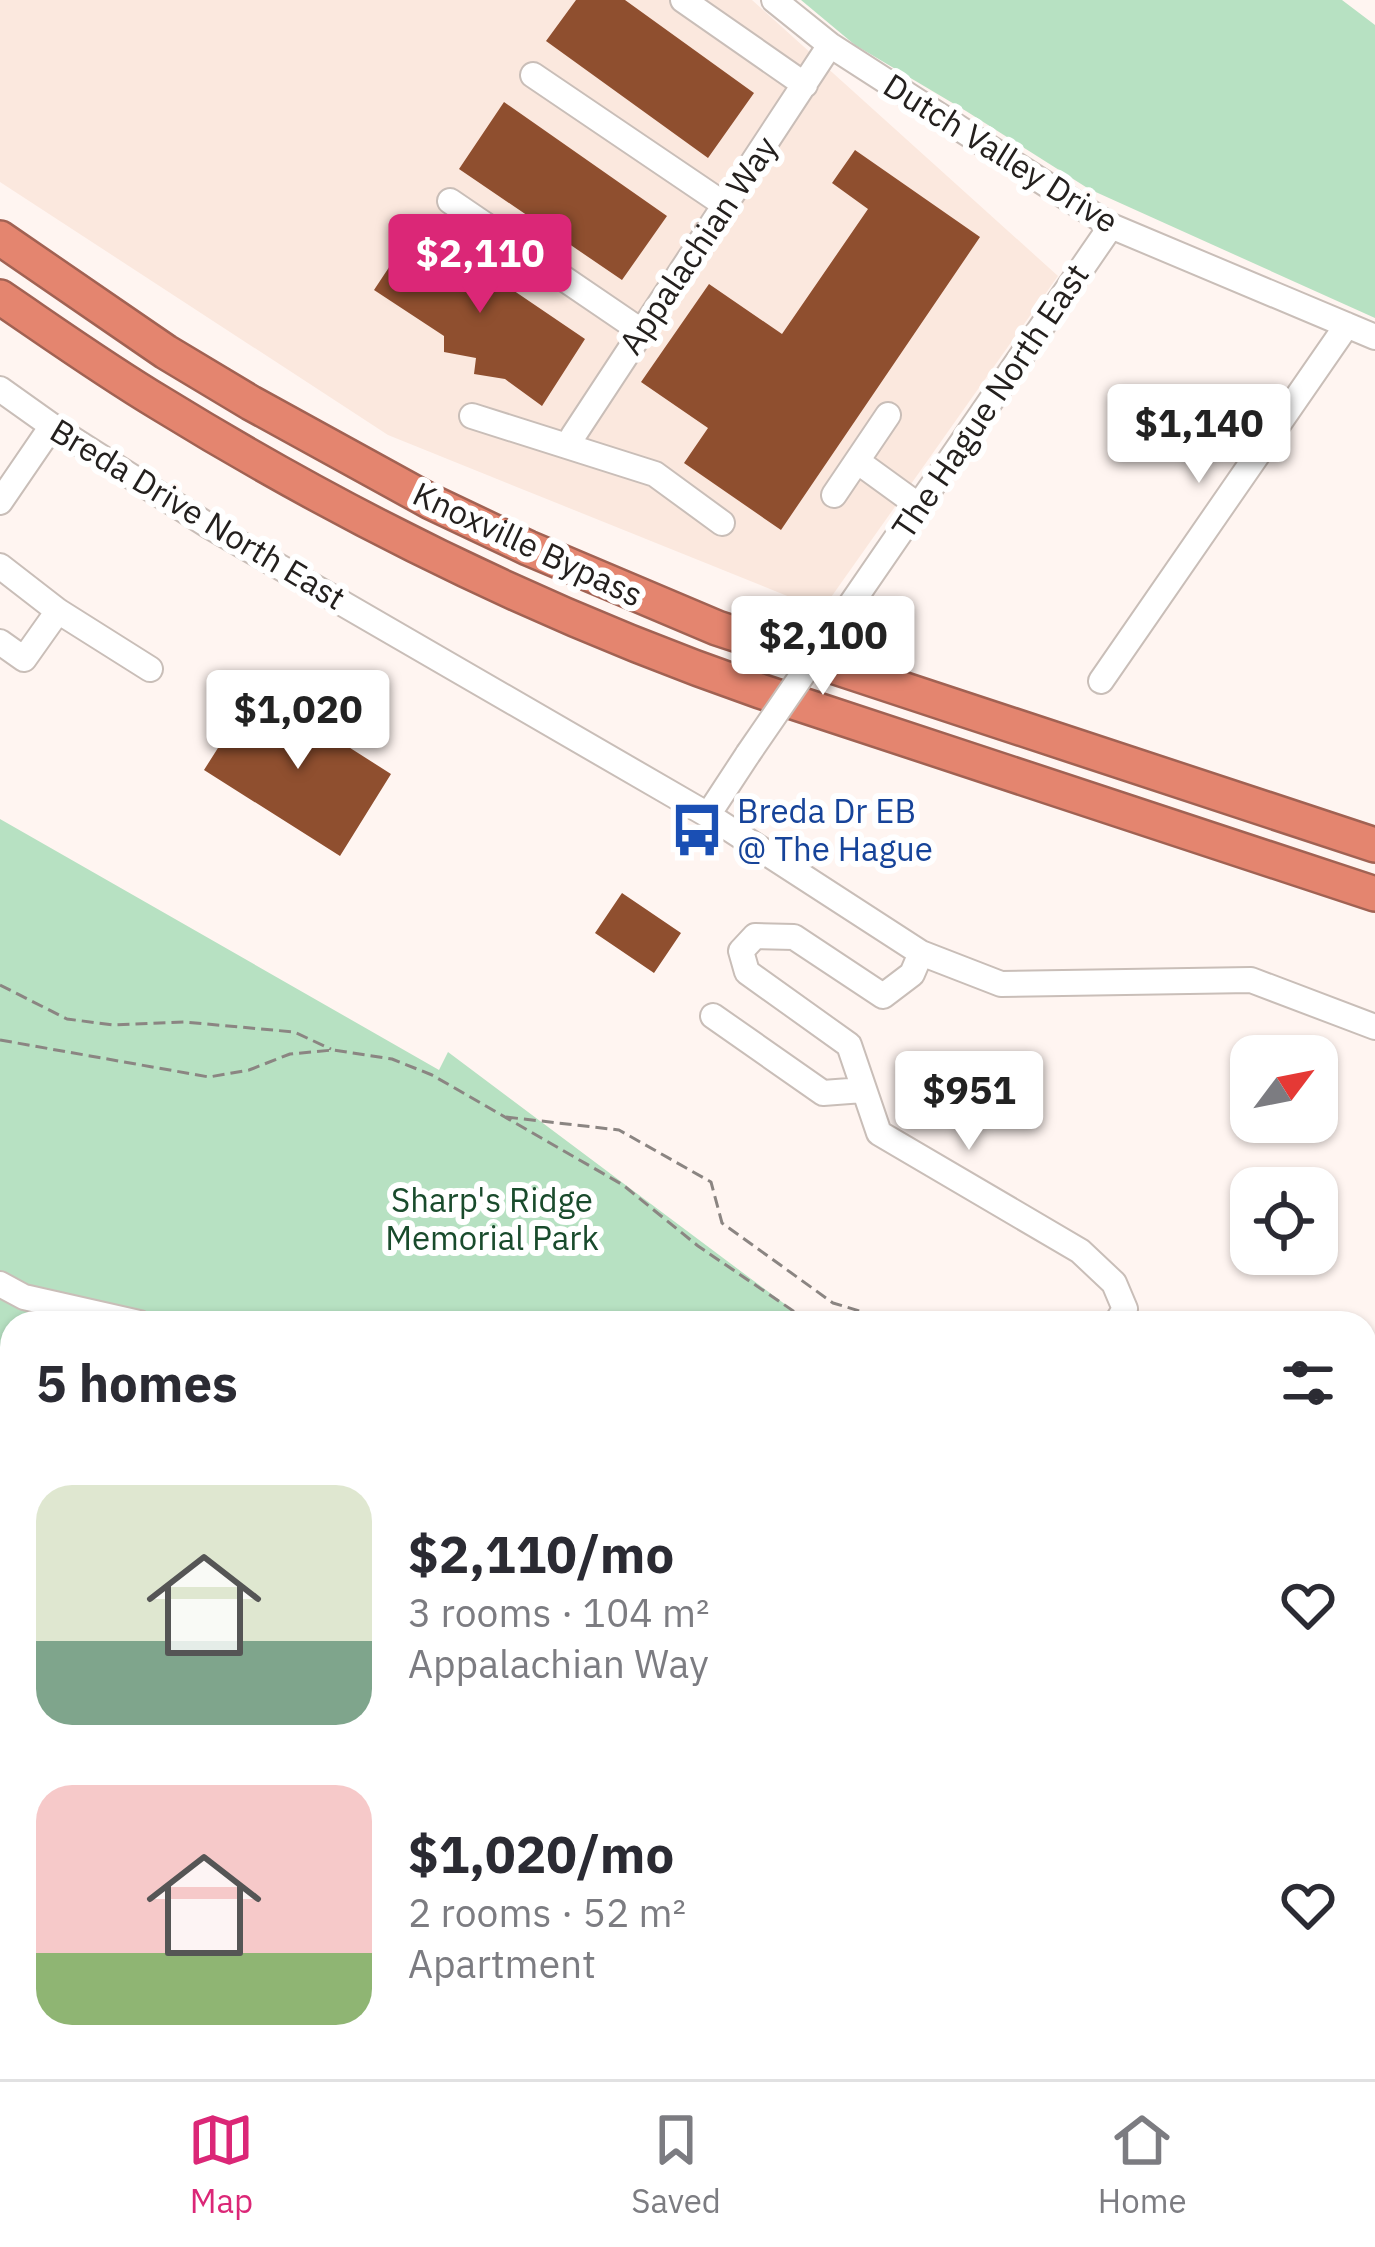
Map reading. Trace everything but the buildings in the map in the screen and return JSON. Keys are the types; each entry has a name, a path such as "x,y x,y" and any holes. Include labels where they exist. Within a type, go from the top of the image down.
{"highway":[{"name":"Knoxville Bypass","path":"0,238 92,304 234,393 338,452 528,548 717,628 1375,845"},
{"name":"Knoxville Bypass","path":"0,297 156,401 252,458 434,555 568,616 760,691 1375,894"}],"street":[{"path":"683,0 805,85"},
{"name":"Dutch Valley Drive","path":"788,5 830,44 1111,226 1375,337"},
{"name":"Appalachian Way","path":"570,447 830,44"},
{"path":"533,75 724,205"},
{"path":"450,201 641,331"},
{"name":"The Hague North East","path":"708,815 1111,226"},
{"path":"1101,681 1347,325"},
{"name":"Breda Drive North East","path":"0,389 209,526 708,815 921,953 1001,984 1251,980 1375,1027"},
{"path":"472,416 655,474 722,523"},
{"path":"834,495 888,416"},
{"path":"0,502 52,426"},
{"path":"857,461 919,506"},
{"path":"0,566 150,669"},
{"path":"0,642 25,659 58,610"},
{"path":"921,953 912,974 883,995 794,937 754,936 741,951 747,972 849,1045 879,1133 1080,1251 1114,1282 1124,1311"},
{"path":"713,1016 823,1093 863,1090"},
{"path":"0,1284 24,1297 86,1311"}],"path":[{"path":"0,986 67,1019 114,1025 185,1022 294,1032 333,1050"},
{"path":"0,1040 209,1077 250,1070 290,1054 333,1050 392,1059 432,1075 623,1185 698,1246 793,1311"},
{"path":"502,1117 619,1130 666,1154 711,1182 722,1223 833,1303 860,1311"}],"shaded area":[{"path":"0,0 752,0 1058,276 822,610 388,435 0,182"}],"green space":[{"path":"801,0 1342,0 1375,25 1375,318 1089,189 855,45"},
{"name":"Sharp's Ridge Memorial Park","path":"0,819 439,1070 448,1052 794,1311 132,1311 27,1287 0,1273"},
{"path":"0,1297 56,1311 0,1311"}],"place":[{"name":"Breda Dr EB @ The Hague","path":"697,830"}]}
